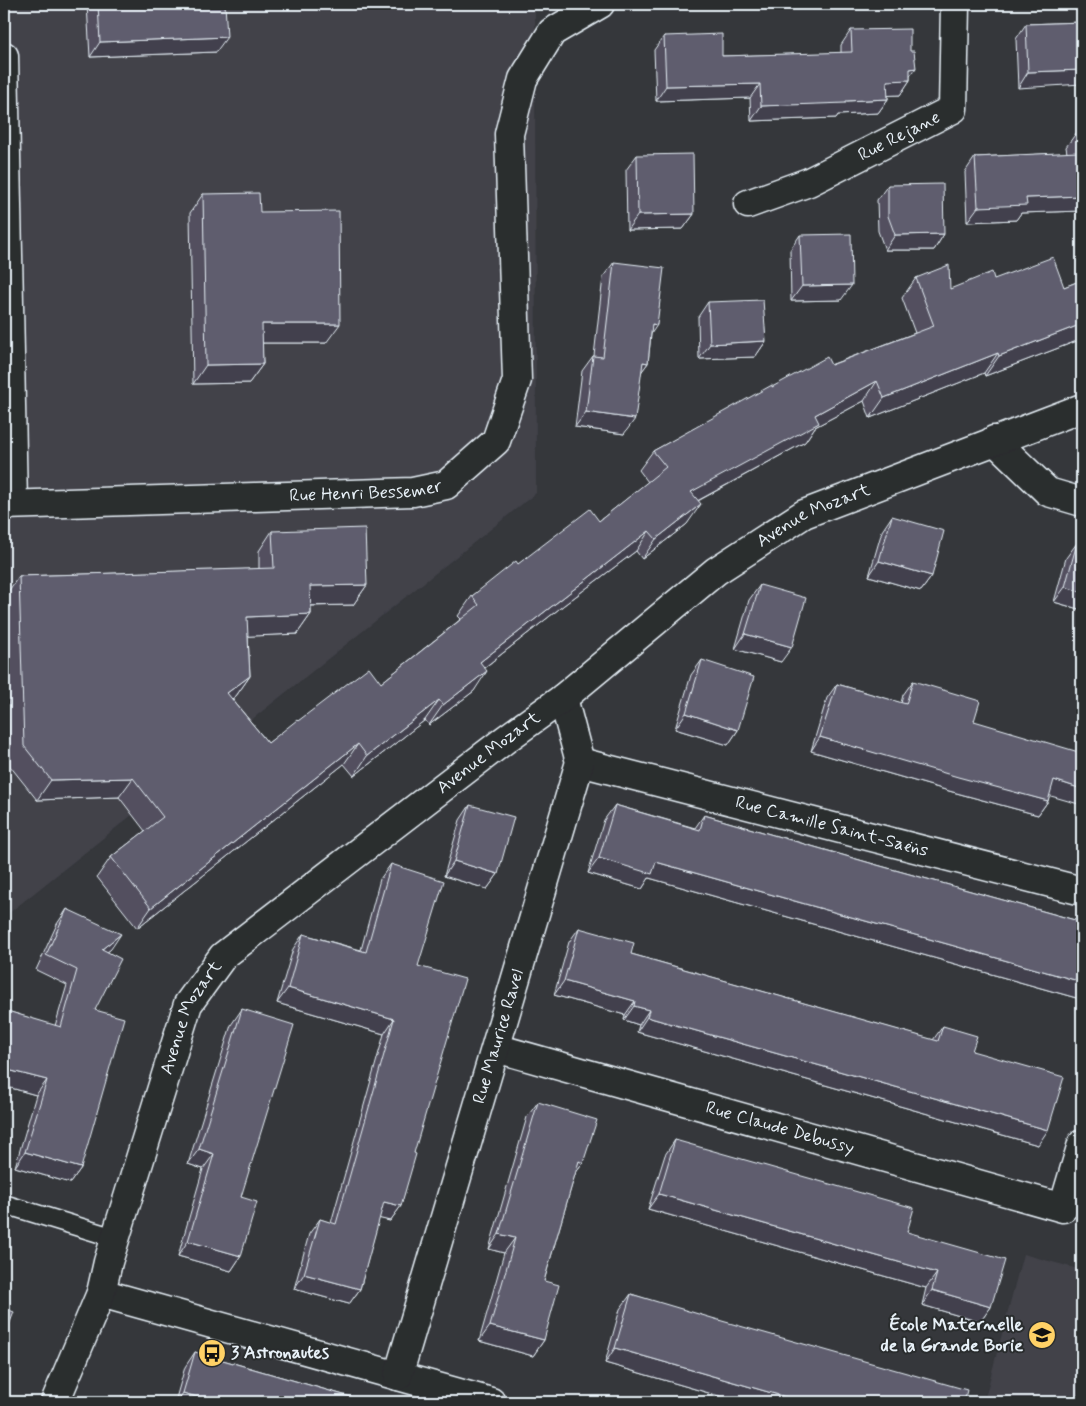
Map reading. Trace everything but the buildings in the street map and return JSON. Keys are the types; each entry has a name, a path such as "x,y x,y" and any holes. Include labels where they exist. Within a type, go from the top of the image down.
{"street":[{"name":"Rue Henri Bessemer","path":"8,505 413,492 446,485 496,441 517,380 509,134 523,79 552,32 600,4"},
{"name":"Rue Rejane","path":"748,204 809,182 953,110 956,4"},
{"path":"4,56 8,505"},
{"name":"Avenue Mozart","path":"55,1402 100,1293 115,1238 188,1004 223,956 506,739 563,698 716,571 804,514 1082,408"},
{"path":"994,440 1048,492 1082,502"},
{"path":"563,698 580,762"},
{"name":"Rue Camille Saint-Saëns","path":"580,762 1082,891"},
{"name":"Rue Maurice Ravel","path":"398,1376 580,762"},
{"name":"Rue Claude Debussy","path":"496,1048 1063,1208 1082,1144"},
{"path":"100,1293 491,1402"}],"lane":[{"path":"4,1204 115,1238"}],"shaded area":[{"path":"4,4 535,4 536,493 4,917"},
{"name":"École Maternelle de la Grande Borie","path":"1023,1254 1078,1269 1082,1257 1082,1402 984,1402"}],"place":[{"name":"École Maternelle de la Grande Borie","path":"1042,1335"},
{"name":"3 Astronautes","path":"212,1353"}]}
